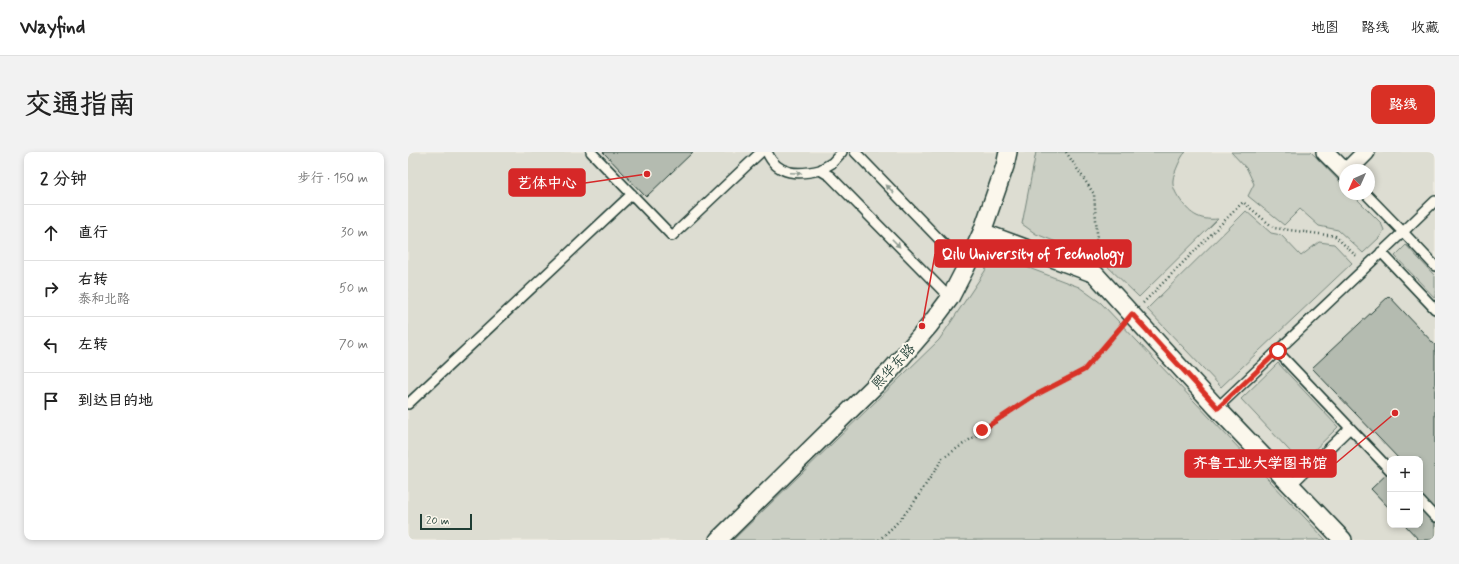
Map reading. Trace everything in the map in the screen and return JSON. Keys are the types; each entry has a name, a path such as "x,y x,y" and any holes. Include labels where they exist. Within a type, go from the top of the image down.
{"street":[{"name":"熙华东路","path":"718,540 891,370 929,326 950,298 982,232 1005,166 1008,152"},
{"path":"1325,152 1339,166"},
{"path":"1354,164 1366,152"},
{"path":"982,232 1095,274 1218,408 1343,540"}],"lane":[{"path":"591,152 672,236 761,152"},
{"path":"766,152 769,158 778,167 789,173 805,174 820,170 832,163 842,152"},
{"path":"855,152 966,267"},
{"path":"820,170 830,176 950,298"},
{"path":"408,404 632,194"},
{"path":"1372,200 1435,266"},
{"path":"1218,408 1435,201"},
{"path":"1381,252 1435,309"},
{"path":"1278,351 1387,467"},
{"path":"1291,485 1350,428"},
{"path":"1423,505 1435,517"}],"path":[{"path":"1066,152 1094,194 1097,233 1095,274"},
{"path":"879,540 896,525 913,504 943,458 1032,397 1084,370 1132,314 1243,202 1274,228 1334,236 1367,266"}],"shaded area":[{"path":"408,152 1435,152 1435,540 408,540"},
{"path":"1036,152 1186,152 1181,158 1174,177 1173,185 1176,192 1190,212 1205,219 1218,219 1139,297 1100,259 1036,234 1022,224"},
{"path":"1231,152 1311,152 1339,181 1339,200 1358,200 1381,223 1384,230 1380,237 1363,253 1338,230 1319,226 1300,209 1284,225 1248,196 1254,184 1247,169"},
{"path":"1246,211 1271,233 1281,235 1301,256 1319,242 1334,244 1352,263 1221,387 1147,309"},
{"path":"1406,245 1435,276 1435,298 1395,256"},
{"path":"992,254 1079,287 1101,303 1326,540 733,540 939,340 985,271"},
{"path":"1278,363 1338,427 1301,463 1241,399"}],"building":[{"path":"603,152 693,152 646,197"},
{"path":"1389,296 1435,345 1435,540 1419,540 1408,528 1423,528 1423,456 1396,456 1312,368"},
{"path":"1387,474 1387,506 1371,489"}],"place":[{"name":"艺体中心","path":"647,174"},
{"name":"Qilu University of Technology","path":"922,326"},
{"name":"齐鲁工业大学图书馆","path":"1395,413"}],"route":[{"path":"982,430 1032,397 1084,370 1132,314 1218,408 1278,351"}]}
